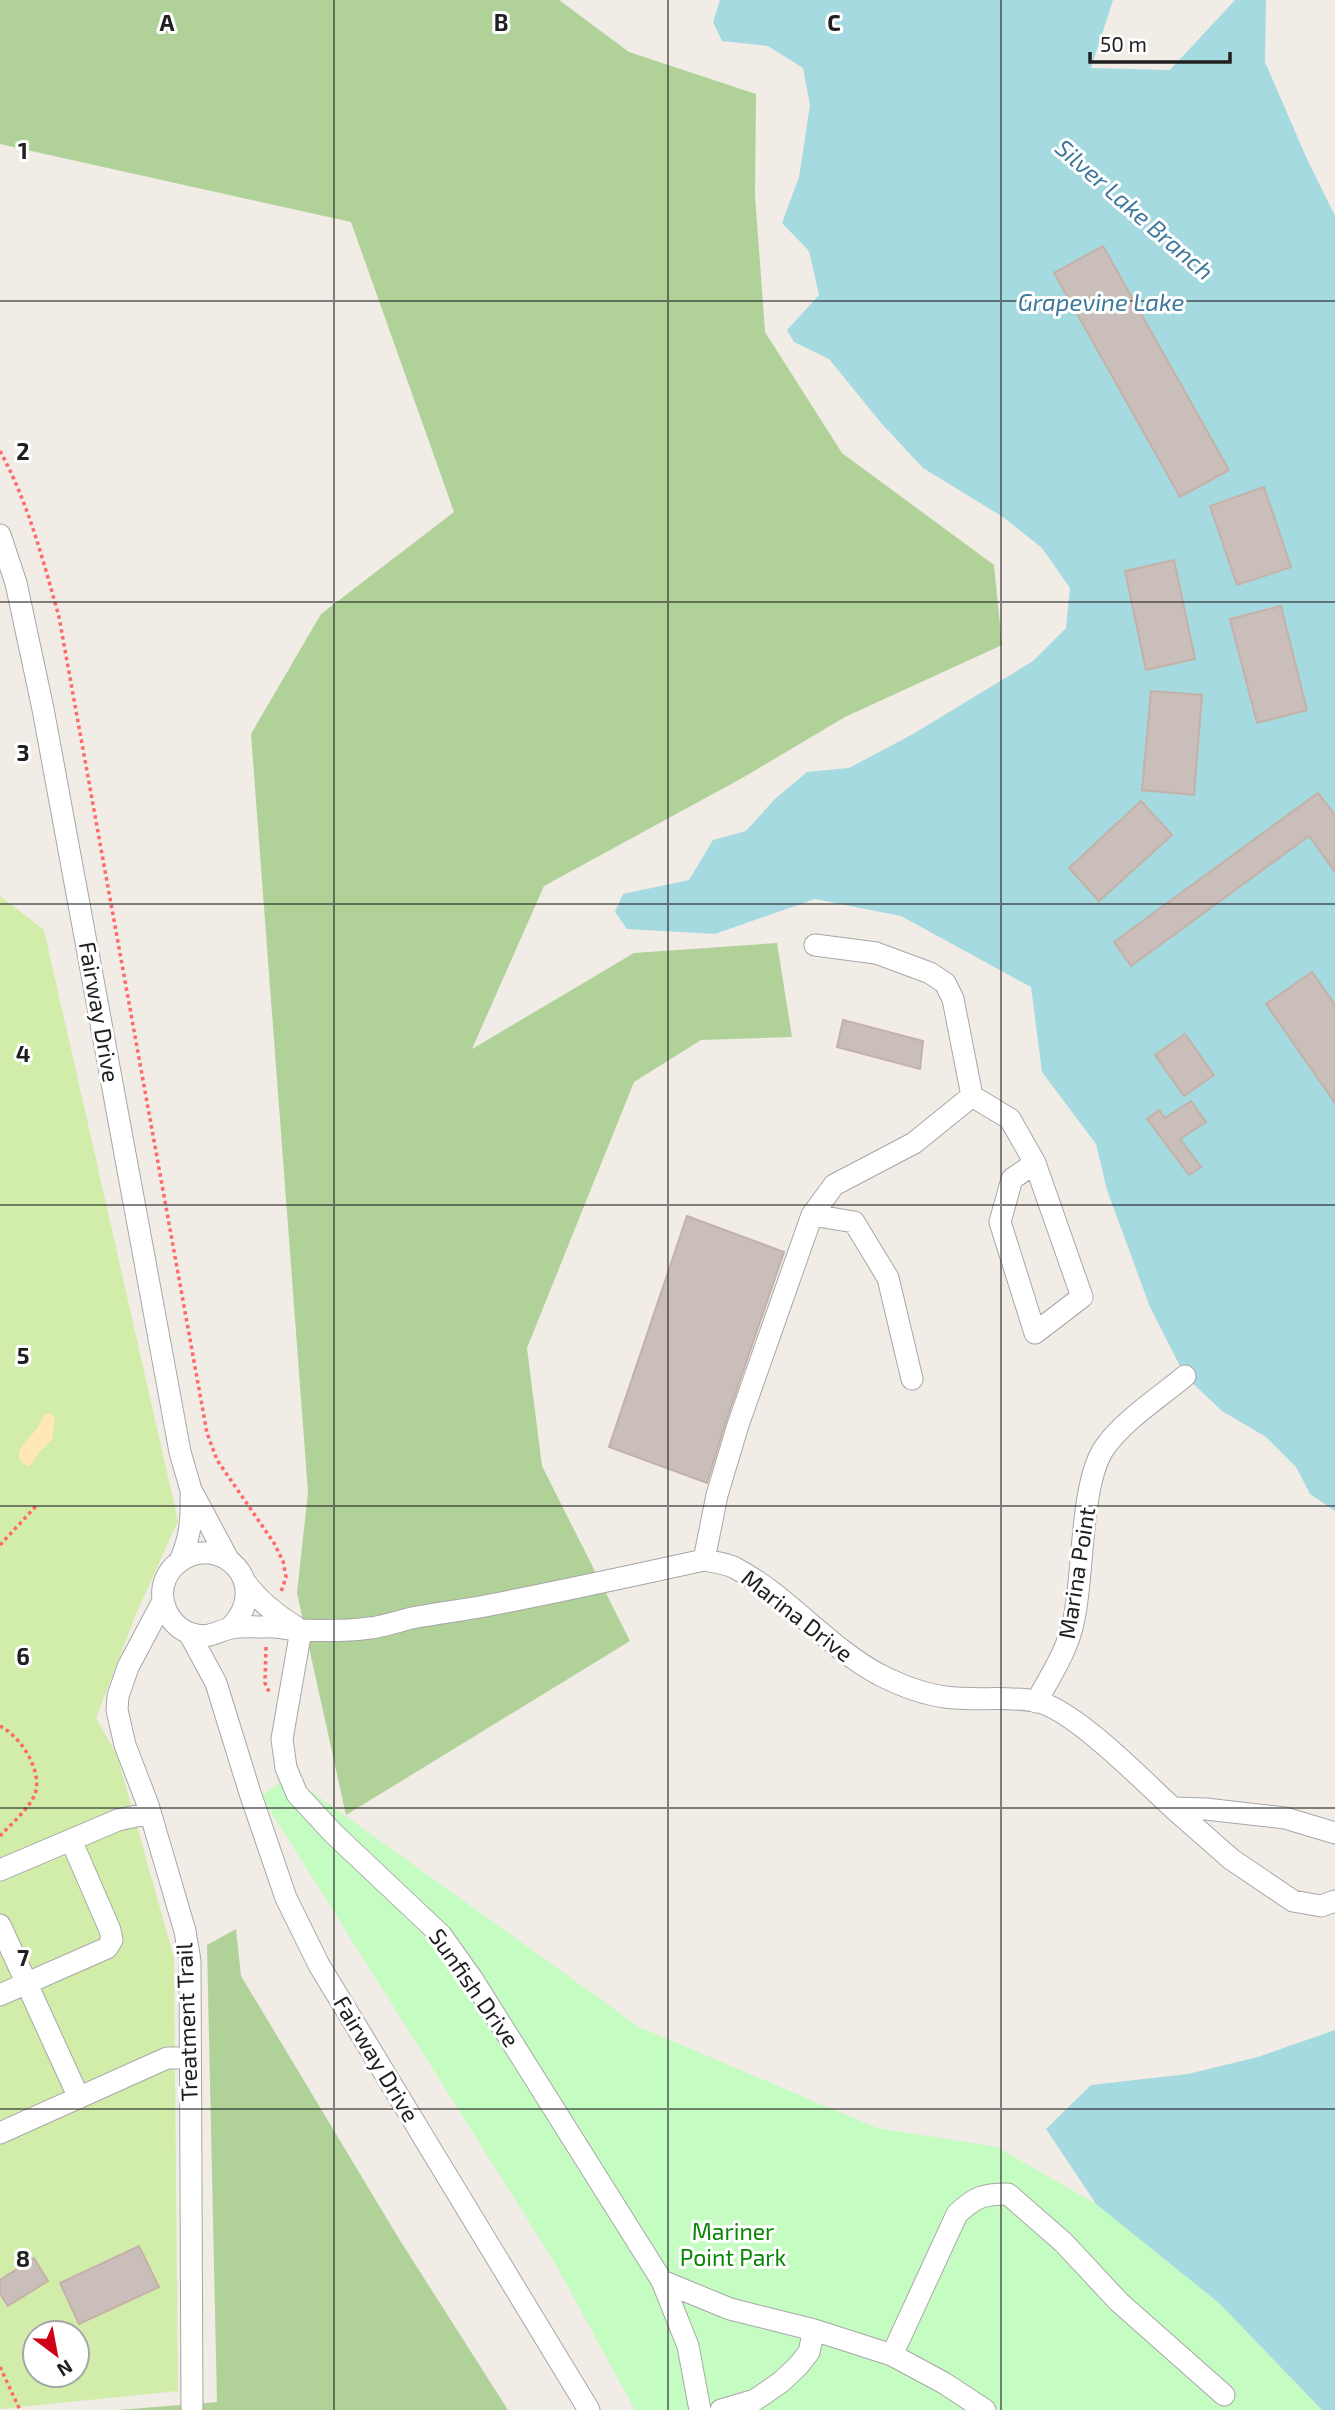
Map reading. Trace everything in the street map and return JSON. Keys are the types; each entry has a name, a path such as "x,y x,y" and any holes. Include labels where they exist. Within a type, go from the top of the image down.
{"street":[{"name":"Fairway Drive","path":"0,536 16,583 28,634 180,1452 191,1490 228,1559 245,1582 248,1595 244,1609 225,1631 214,1669 250,1793 286,1898 319,1965 589,2410"},
{"path":"815,945 876,953 930,973 945,983 953,999 972,1096 1010,1119 1035,1163 1082,1297 1035,1333 1000,1222 1012,1179 1035,1163"},
{"path":"704,1560 717,1495 738,1425 812,1215 834,1185 914,1143 972,1096"},
{"path":"812,1215 854,1222 868,1244 888,1278 912,1379"},
{"name":"Marina Point","path":"1036,1702 1068,1645 1080,1585 1090,1479 1104,1448 1116,1434 1185,1376"},
{"name":"Fairway Drive","path":"191,1490 192,1524 189,1541 180,1561 166,1579 163,1601 167,1612 185,1631 216,1683"},
{"path":"180,1561 201,1552 228,1559"},
{"name":"Marina Drive","path":"225,1631 272,1620 300,1630 370,1628 704,1560 733,1567 859,1664 883,1677 914,1690 945,1697 1036,1702 1058,1709 1080,1724 1231,1859 1293,1901 1321,1906 1335,1901"},
{"path":"245,1582 272,1620"},
{"name":"Treatment Trail","path":"163,1601 122,1682 117,1710 125,1745 150,1812 188,1945 192,2410"},
{"name":"Sunfish Drive","path":"300,1630 282,1740 286,1768 297,1794 334,1834 441,1935 473,1980 662,2281 688,2346 700,2410"},
{"path":"138,1648 150,1640 185,1631 209,1636 225,1631"},
{"path":"1173,1808 1285,1818 1335,1833"},
{"path":"0,1870 118,1820 150,1812"},
{"path":"0,1996 107,1948 112,1940 71,1840"},
{"path":"0,1925 79,2098"},
{"path":"0,2133 167,2058 190,2057"},
{"path":"892,2355 957,2214 971,2201 988,2194 1008,2194 1063,2242 1119,2302 1224,2395"},
{"path":"662,2281 730,2309 814,2330 892,2355 944,2383 985,2410"},
{"path":"721,2410 755,2400 781,2382 809,2352 814,2330"}],"path":[{"path":"0,451 34,529 59,617 207,1433 218,1460 274,1543 283,1561 286,1577 266,1642 265,1683 271,1697 286,1709"},
{"path":"0,1545 37,1505"},
{"path":"0,1726 12,1732 24,1747 37,1778 34,1794 0,1836"},
{"path":"0,2367 20,2410"}],"green space":[{"path":"0,0 559,0 629,52 756,94 755,195 765,332 842,453 994,565 1002,645 845,717 744,777 544,886 472,1049 634,953 777,943 792,1037 701,1040 634,1082 527,1348 542,1466 630,1641 346,1815 297,1593 308,1492 251,734 321,614 454,512 351,222 0,144"},
{"path":"0,896 44,930 178,1521 136,1614 96,1718 117,1755 174,1958 178,2391 0,2409"},
{"name":"Mariner Point Park","path":"290,1776 639,2027 877,2128 997,2147 1096,2204 1219,2303 1322,2410 635,2410 555,2263 261,1796"},
{"path":"236,1929 241,1976 401,2242 508,2410 118,2410 217,2402 207,1945"}],"sand":[{"path":"50,1413 55,1418 52,1440 39,1452 32,1464 27,1466 19,1457 21,1448 44,1415"}],"water":[{"name":"Grapevine Lake","path":"720,0 1113,0 1091,68 1170,70 1235,0 1266,0 1265,62 1335,216 1335,1511 1310,1494 1296,1467 1266,1437 1222,1411 1185,1376 1150,1307 1107,1190 1096,1144 1042,1072 1031,987 901,916 815,899 715,934 627,929 615,912 623,894 689,880 713,840 746,831 775,799 807,772 849,768 913,734 1033,661 1066,628 1070,588 1042,548 1003,517 923,468 882,424 829,359 794,342 787,330 819,295 809,251 782,223 799,177 810,105 803,68 768,46 722,41 713,22"},
{"path":"1335,2030 1335,2410 1322,2410 1219,2303 1096,2204 1046,2129 1091,2085 1188,2074 1258,2057"}],"building":[{"path":"1103,246 1229,470 1180,497 1054,273"},
{"path":"1264,487 1291,567 1237,585 1210,506"},
{"path":"1174,560 1195,659 1146,670 1125,571"},
{"path":"1281,606 1307,710 1257,723 1230,619"},
{"path":"1151,691 1202,695 1194,795 1142,790"},
{"path":"1318,793 1335,815 1335,872 1309,836 1131,966 1114,942"},
{"path":"1141,801 1172,835 1099,901 1069,868"},
{"path":"1312,972 1335,1005 1335,1103 1266,1004"},
{"path":"843,1020 923,1041 920,1069 837,1047"},
{"path":"1185,1034 1214,1075 1184,1096 1155,1055"},
{"path":"1191,1101 1206,1122 1180,1139 1201,1167 1189,1175 1147,1119 1159,1110 1165,1118"},
{"path":"687,1216 784,1252 707,1483 609,1447"},
{"path":"139,2246 159,2287 90,2319 77,2319 60,2283"},
{"path":"34,2258 48,2281 8,2306 0,2294 0,2280"}],"water label":[{"name":"Silver Lake Branch","path":"1134,210"}]}
